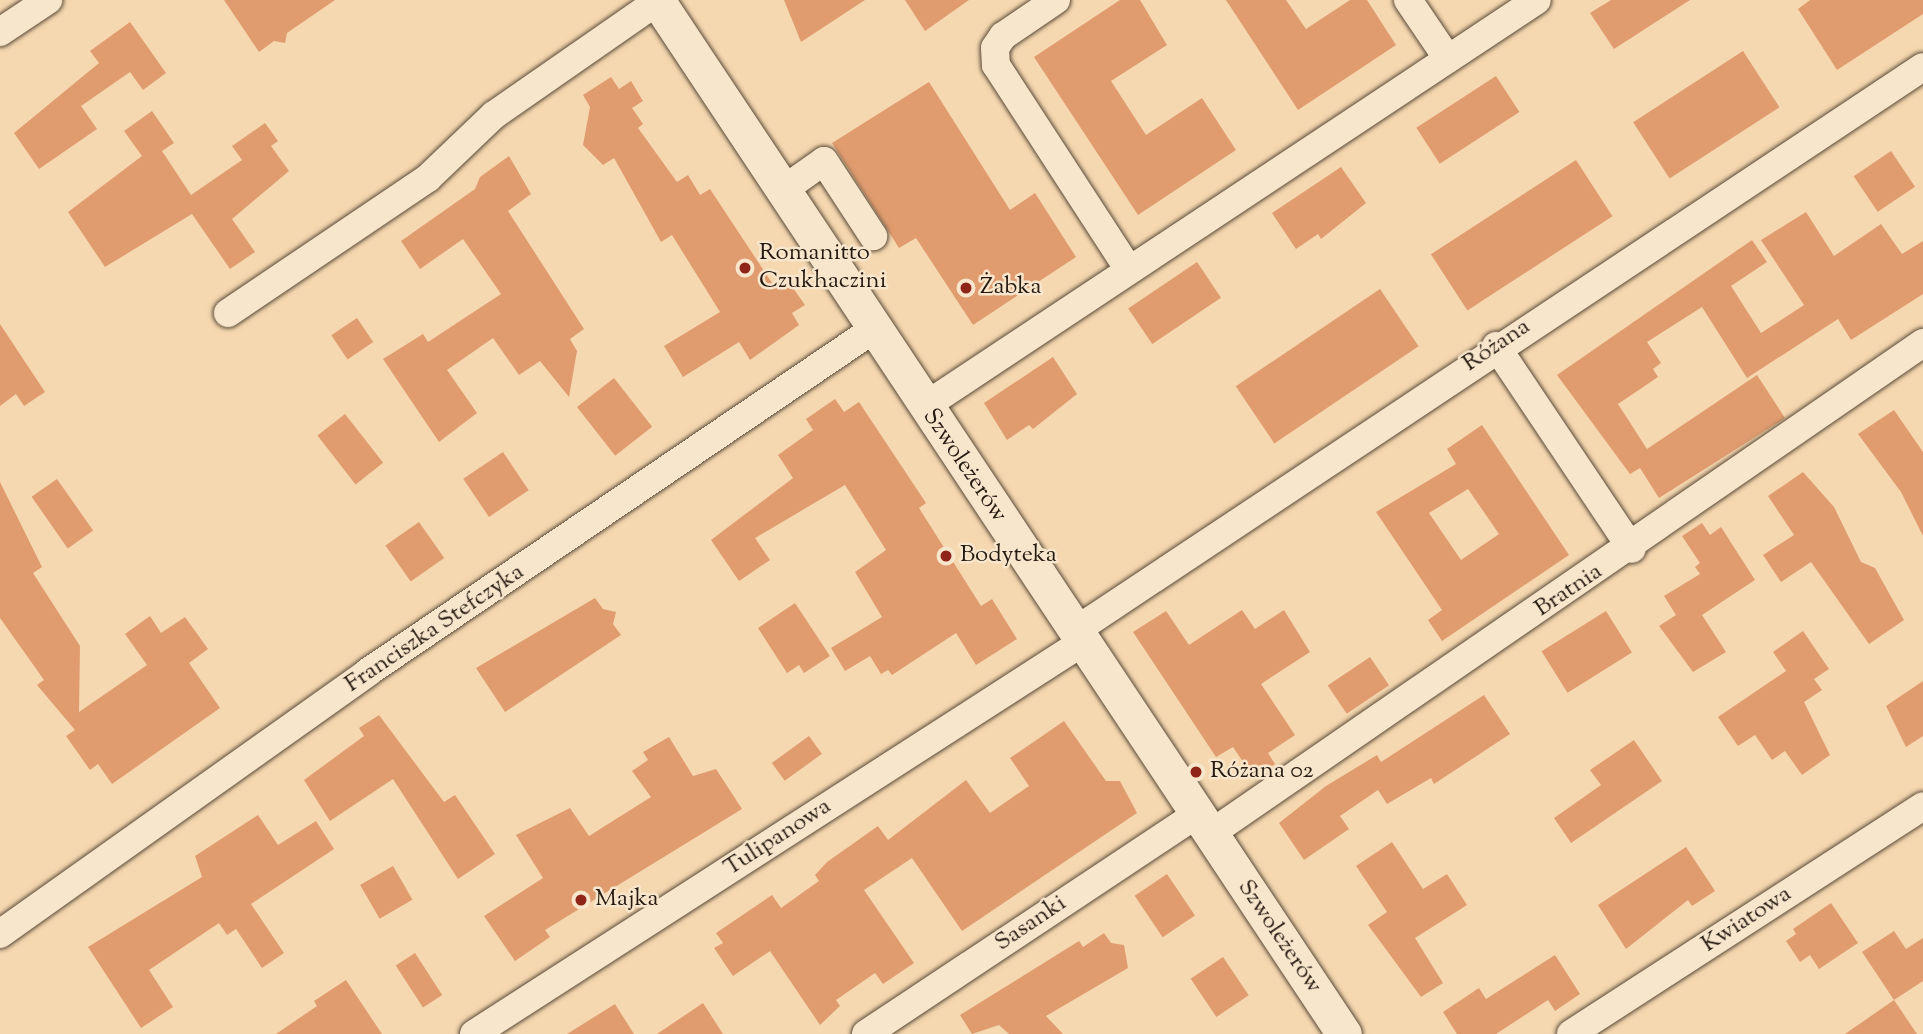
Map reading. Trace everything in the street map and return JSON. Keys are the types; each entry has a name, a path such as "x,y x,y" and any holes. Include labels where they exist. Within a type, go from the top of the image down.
{"street":[{"path":"0,32 48,0"},
{"path":"1056,0 1003,36 995,48 996,65 1129,270"},
{"path":"1408,0 1448,59"},
{"path":"925,407 1537,0"},
{"path":"228,313 428,178 494,115 658,1"},
{"name":"Szwoleżerów","path":"658,1 925,407 1344,1034"},
{"name":"Różana","path":"1079,636 1496,346 1923,67"},
{"path":"782,190 824,161 873,236"},
{"name":"Franciszka Stefczyka","path":"0,934 368,672 874,329"},
{"name":"Bratnia","path":"1204,824 1632,549 1923,343"},
{"path":"1496,346 1632,549"},
{"name":"Tulipanowa","path":"474,1034 1079,636"},
{"name":"Kwiatowa","path":"1571,1034 1923,806"},
{"name":"Sasanki","path":"866,1034 1204,824"}],"building":[{"path":"224,0 335,0 287,33 285,43 274,41 259,52"},
{"path":"784,0 865,0 801,42"},
{"path":"905,0 969,0 925,31"},
{"path":"1120,0 1140,0 1167,45 1111,81 1146,135 1202,98 1236,150 1138,215 1034,57"},
{"path":"1226,0 1286,0 1306,29 1350,0 1367,0 1396,45 1298,110"},
{"path":"1611,0 1690,0 1614,49 1590,13"},
{"path":"1810,0 1923,0 1923,14 1837,70 1798,9"},
{"path":"130,22 166,73 143,90 130,72 81,106 97,129 39,169 14,133 99,63 90,51"},
{"path":"1743,51 1779,107 1670,179 1633,122"},
{"path":"1496,76 1519,112 1440,164 1416,128"},
{"path":"611,77 619,89 631,81 643,101 632,108 643,124 638,128 677,182 688,175 700,195 710,189 774,286 786,278 805,305 792,313 799,325 750,360 739,342 683,377 664,346 720,312 672,235 661,242 614,158 603,165 583,145 590,107 583,95"},
{"path":"929,82 1010,210 1035,193 1076,257 973,325 916,238 899,248 832,143"},
{"path":"152,111 174,143 162,151 191,195 242,160 232,146 265,123 278,141 271,146 289,171 232,219 255,252 230,269 192,214 105,267 68,212 142,156 124,131"},
{"path":"1891,151 1915,187 1878,212 1854,176"},
{"path":"509,156 531,194 508,211 584,329 570,339 577,351 569,397 540,361 519,375 493,338 447,370 477,413 439,442 383,359 423,334 428,342 501,294 463,239 420,269 401,241 475,189 480,177"},
{"path":"1576,160 1612,216 1467,310 1431,254"},
{"path":"1341,167 1366,203 1321,239 1318,234 1296,249 1272,213"},
{"path":"1806,212 1834,256 1881,224 1902,254 1923,241 1923,294 1851,340 1838,319 1747,378 1702,307 1647,342 1661,363 1653,369 1658,377 1618,404 1647,449 1757,375 1785,418 1659,498 1640,468 1630,474 1557,375 1752,240 1767,262 1731,286 1761,333 1804,305 1761,240"},
{"path":"1197,262 1221,298 1152,344 1128,308"},
{"path":"1380,289 1419,346 1274,444 1236,386"},
{"path":"357,318 373,342 348,359 331,335"},
{"path":"0,324 45,392 24,406 16,394 0,406"},
{"path":"1053,357 1077,394 1033,429 1029,425 1007,440 984,403"},
{"path":"614,378 652,427 615,456 577,407"},
{"path":"835,399 844,412 859,402 926,503 919,508 981,606 992,599 1017,639 976,665 956,633 892,675 888,670 881,674 870,656 845,671 831,648 882,617 855,572 886,550 845,485 755,538 770,560 739,581 711,540 793,478 778,455 813,430 806,419"},
{"path":"1894,410 1923,452 1923,536 1901,492 1858,434"},
{"path":"345,414 383,463 356,484 317,436"},
{"path":"1482,425 1569,555 1442,641 1428,620 1442,610 1376,512 1456,464 1447,449","holes":["1468,489 1499,534 1461,560 1429,513"]},
{"path":"503,452 529,490 489,517 463,479"},
{"path":"1803,472 1834,507 1861,562 1875,568 1904,620 1869,644 1811,562 1781,582 1763,555 1794,535 1768,496"},
{"path":"57,479 93,531 68,548 32,497"},
{"path":"0,482 42,567 33,573 80,646 79,712 147,665 125,634 150,616 161,633 185,617 208,649 189,663 220,708 112,784 98,764 90,770 66,736 75,730 37,685 44,680 0,618"},
{"path":"419,522 444,558 411,582 385,546"},
{"path":"1702,523 1710,535 1721,527 1755,580 1702,615 1726,652 1693,672 1659,626 1676,615 1664,596 1700,574 1695,567 1700,563 1682,536"},
{"path":"595,598 603,609 616,612 613,624 621,635 505,712 476,668"},
{"path":"795,603 830,656 804,673 799,665 787,673 758,628"},
{"path":"1242,610 1255,629 1284,610 1310,652 1261,684 1295,735 1268,753 1275,764 1254,778 1233,747 1216,757 1133,632 1166,611 1189,645"},
{"path":"1606,611 1632,653 1568,693 1542,651"},
{"path":"1803,631 1829,669 1814,679 1822,690 1804,702 1830,755 1802,775 1785,751 1772,760 1755,735 1738,746 1718,717 1786,671 1773,652"},
{"path":"1370,657 1389,685 1347,714 1328,686"},
{"path":"1923,681 1923,736 1906,747 1886,706"},
{"path":"1484,695 1510,734 1434,784 1431,778 1387,804 1378,790 1340,816 1349,829 1304,860 1279,823 1326,786 1377,755 1381,762"},
{"path":"379,715 444,802 455,795 495,854 458,879 393,779 330,821 304,780 364,736 359,728"},
{"path":"1064,721 1106,781 1120,781 1137,813 962,931 912,858 864,890 914,963 883,984 875,973 836,1000 840,1006 820,1025 770,951 733,976 714,948 723,943 716,933 772,895 781,908 819,881 815,875 827,862 878,826 888,840 966,780 990,813 1029,786 1010,758"},
{"path":"809,736 822,754 785,781 772,763"},
{"path":"669,737 693,776 716,769 742,809 545,930 550,937 515,961 484,916 543,878 516,835 570,808 589,836 651,797 632,771 648,760 643,752"},
{"path":"1634,740 1662,781 1571,843 1554,818 1601,785 1590,770"},
{"path":"258,815 278,845 316,821 334,849 251,904 284,953 262,968 236,929 227,935 219,923 149,970 173,1007 141,1028 88,947 202,877 195,856"},
{"path":"1392,842 1423,889 1447,874 1467,905 1415,938 1443,983 1421,997 1368,925 1387,912 1356,866"},
{"path":"1686,847 1715,891 1692,906 1688,900 1626,949 1598,905"},
{"path":"393,866 412,900 380,919 360,885"},
{"path":"1167,874 1195,915 1163,937 1135,896"},
{"path":"1831,903 1858,943 1819,969 1810,955 1800,962 1786,941 1796,934 1793,929"},
{"path":"1894,931 1906,949 1923,938 1923,981 1894,1000 1862,952"},
{"path":"1104,933 1111,943 1124,945 1128,968 1046,1016 1063,1034 1009,1034 999,1025 972,1034 960,1015 1079,941 1083,947"},
{"path":"415,953 442,995 423,1007 396,966"},
{"path":"1555,955 1580,994 1555,1011 1548,1000 1496,1034 1457,1034 1443,1012 1479,988 1486,999"},
{"path":"1223,957 1249,995 1216,1017 1191,979"},
{"path":"346,980 382,1034 276,1034 317,1006 314,1001"},
{"path":"1894,1000 1917,1034 1845,1034"},
{"path":"703,1003 723,1034 657,1034"},
{"path":"615,1004 634,1034 567,1034"}],"place":[{"name":"Romanitto Czukhaczini","path":"745,268"},
{"name":"Żabka","path":"966,288"},
{"name":"Bodyteka","path":"946,556"},
{"name":"Różana 02","path":"1196,772"},
{"name":"Majka","path":"581,900"}]}
